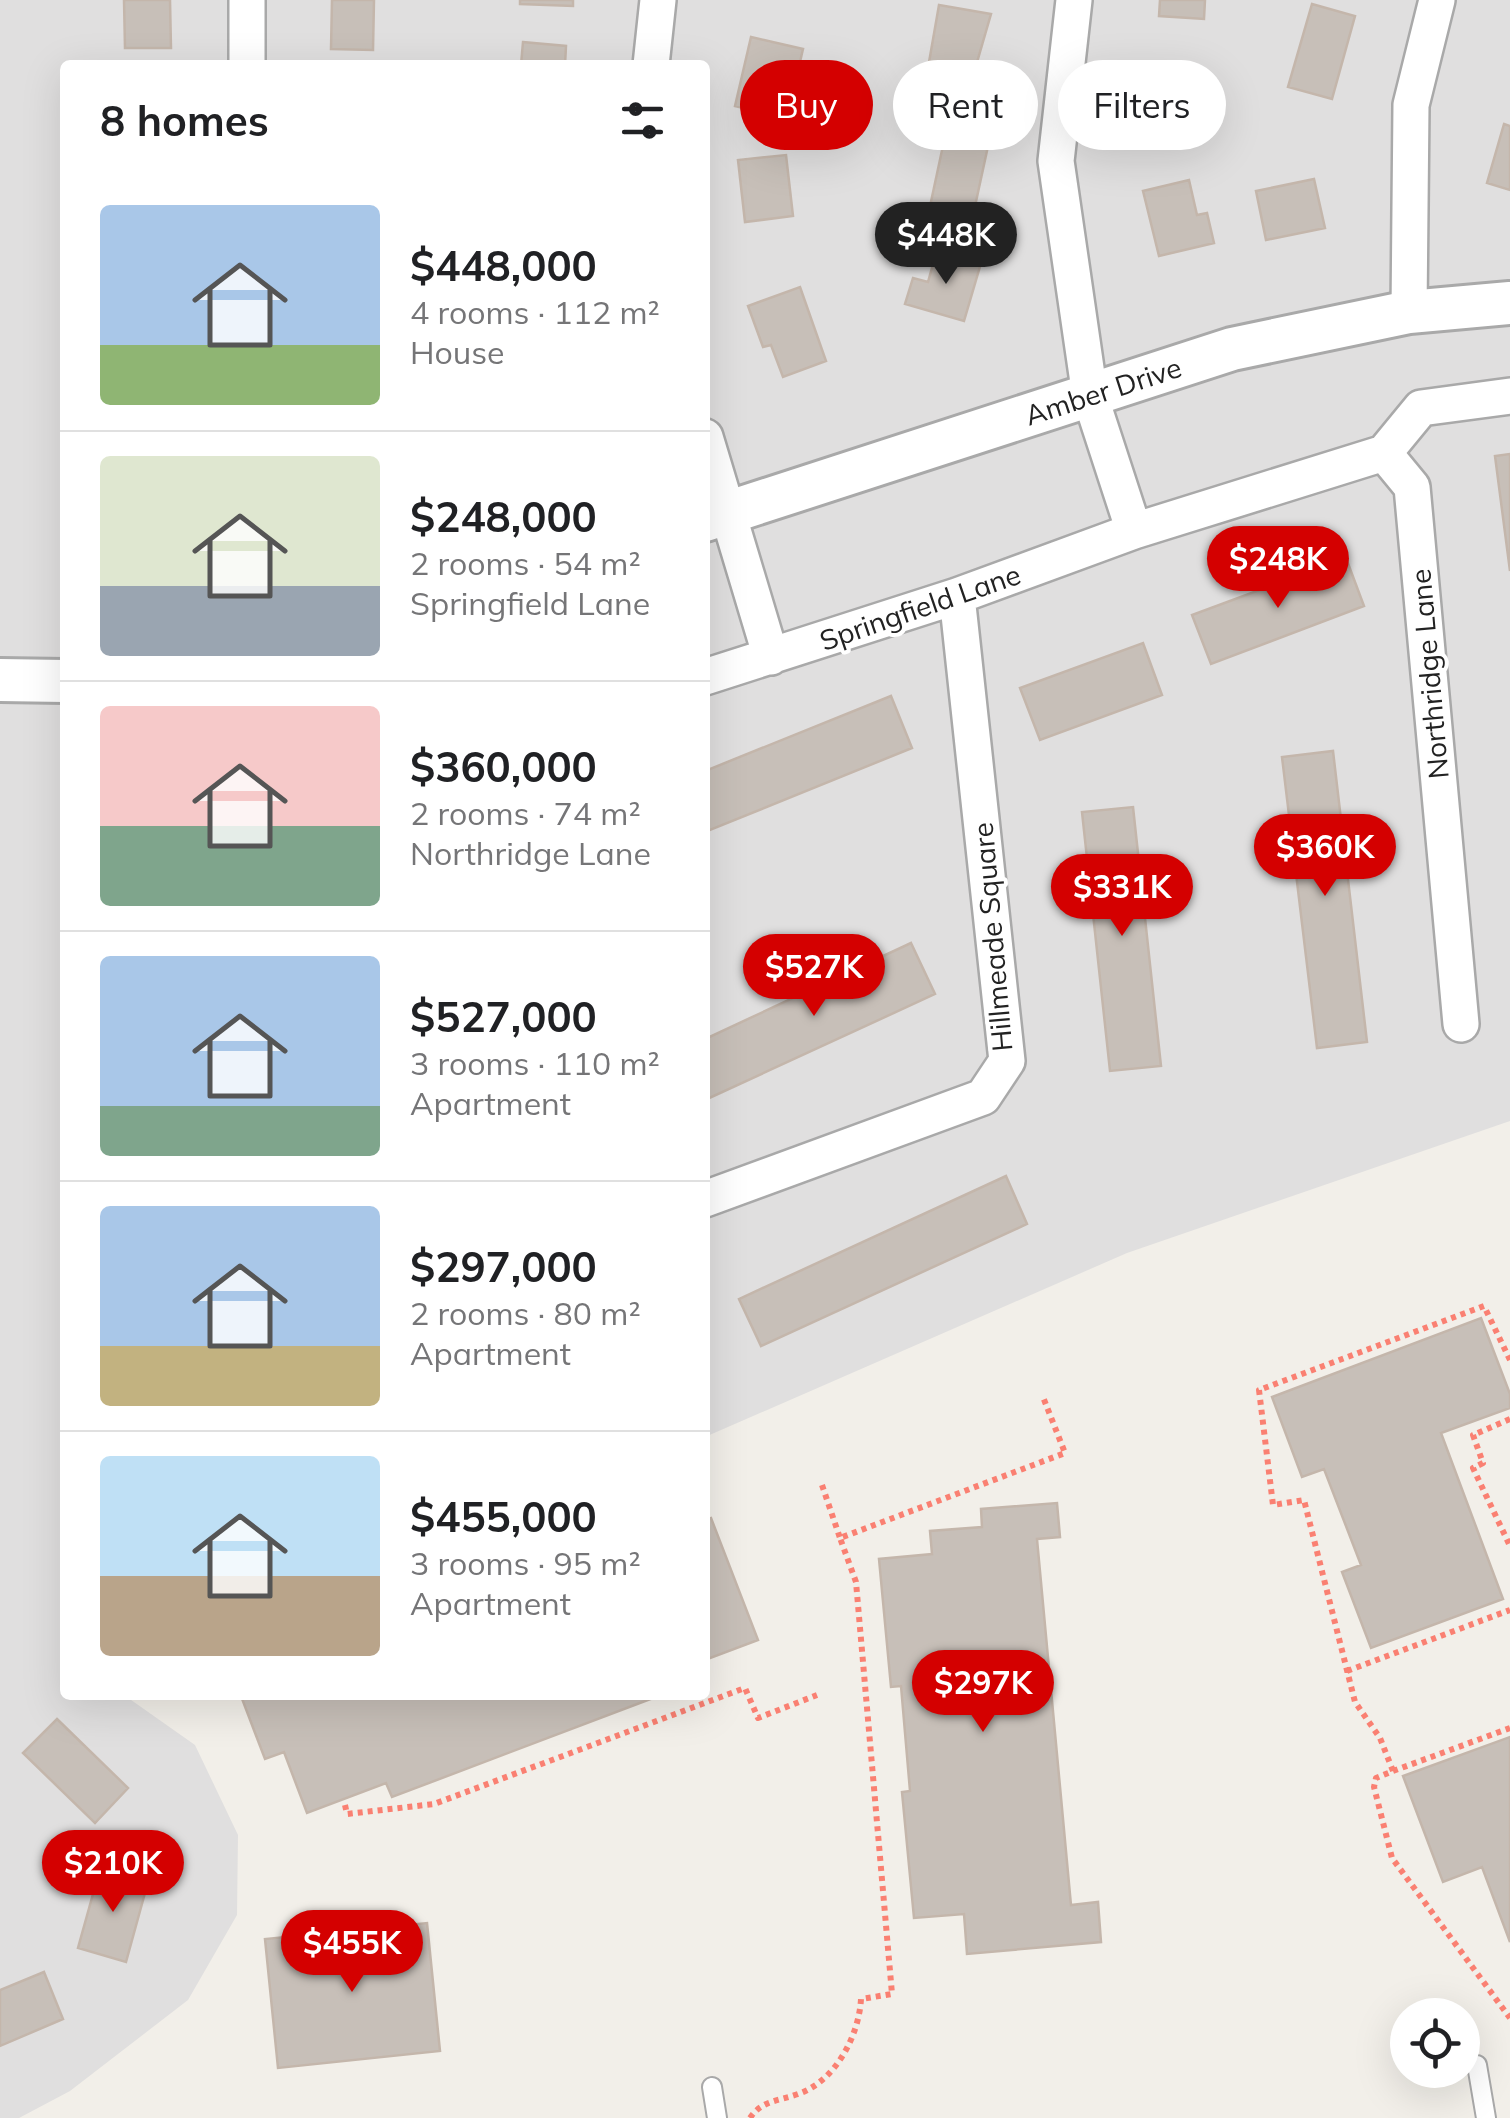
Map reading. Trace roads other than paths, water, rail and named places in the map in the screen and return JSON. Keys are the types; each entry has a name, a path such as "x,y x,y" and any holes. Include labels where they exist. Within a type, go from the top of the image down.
{"street":[{"path":"246,0 247,60"},
{"path":"652,60 658,0"},
{"path":"1074,0 1056,161 1090,396 1134,531"},
{"path":"1409,312 1411,104 1436,0"},
{"name":"Amber Drive","path":"716,516 1232,349 1409,312 1510,303"},
{"path":"1384,453 1421,408 1510,396"},
{"name":"Springfield Lane","path":"710,675 957,596 1134,531 1384,453"},
{"name":"Northridge Lane","path":"1384,453 1412,486 1461,1024"},
{"path":"710,473 716,516 771,657"},
{"name":"Hillmeade Square","path":"710,1197 983,1097 1007,1061 957,596"},
{"path":"0,680 60,681"}],"lane":[{"path":"1480,2083 1486,2118"},
{"path":"712,2087 718,2118"}]}
